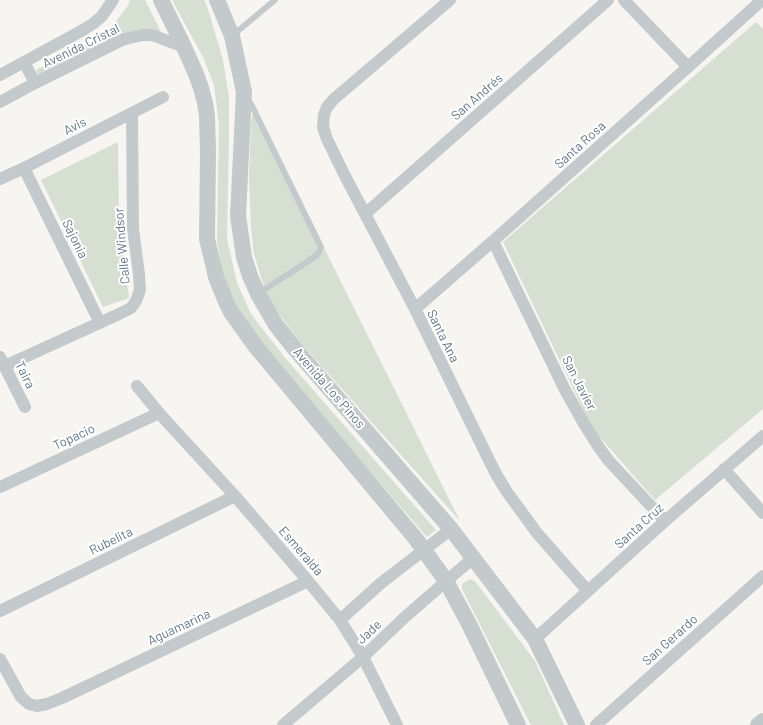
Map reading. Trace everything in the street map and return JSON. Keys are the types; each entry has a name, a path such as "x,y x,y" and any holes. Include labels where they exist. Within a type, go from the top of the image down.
{"street":[{"name":"Avenida Cristal","path":"0,75 94,23 102,16 113,0"},
{"path":"161,0 198,78 205,103 207,116 208,152 207,239 216,277 226,302 231,312 256,347 411,533 446,581 518,725"},
{"name":"Avenida Los Pinos","path":"217,0 232,36 244,92 238,216 244,257 258,294 276,325 295,349 450,528 535,639 577,725"},
{"name":"Santa Ana","path":"450,0 334,99 327,107 322,127 340,167 415,309 489,460 507,492 537,533 587,590"},
{"name":"San Andrés","path":"365,214 608,0"},
{"path":"624,0 688,67"},
{"name":"Santa Rosa","path":"415,309 762,0"},
{"name":"Avenida Cristal","path":"0,102 122,40 136,36 152,35 184,47"},
{"name":"Avenida Cristal","path":"24,62 35,83"},
{"name":"Avis","path":"0,179 163,97"},
{"name":"Calle Windsor","path":"2,361 100,323 131,308 136,301 140,290 140,274 133,229 132,113"},
{"name":"Sajonia","path":"24,168 100,323"},
{"name":"San Javier","path":"493,241 564,388 590,434 609,461 665,521"},
{"name":"Taira","path":"2,361 24,407"},
{"name":"Esmeralda","path":"137,386 159,413 235,496 340,620 363,657 397,725"},
{"name":"Topacio","path":"0,487 159,413"},
{"name":"Santa Cruz","path":"535,639 587,590 763,436"},
{"path":"724,469 763,513"},
{"name":"Rubelita","path":"0,611 235,496"},
{"path":"340,620 381,584 450,528"},
{"name":"Jade","path":"283,725 363,657 405,617 474,558"},
{"name":"San Gerardo","path":"596,725 763,576"},
{"name":"Aguamarina","path":"0,659 21,697 29,704 37,706 47,704 308,581"},
{"path":"758,725 763,720"}],"lane":[{"path":"232,36 275,0"},
{"path":"244,92 321,247 318,254 308,262 258,294"}],"shaded area":[{"path":"130,0 145,0 163,36 144,30 40,78 36,70 105,34 127,7"},
{"path":"172,0 204,0 223,60 229,97 227,239 237,283 251,314 286,359 436,530 427,537 275,363 239,315 224,282 217,241 219,125 214,85 204,59"},
{"path":"756,22 763,29 763,409 655,500 592,428 503,242"},
{"path":"255,109 460,521 300,342 269,299 254,254 251,227 249,178 251,120"},
{"path":"118,142 119,223 129,298 103,307 41,180"},
{"path":"470,579 475,581 535,661 564,725 531,725 462,589 462,584"}]}
